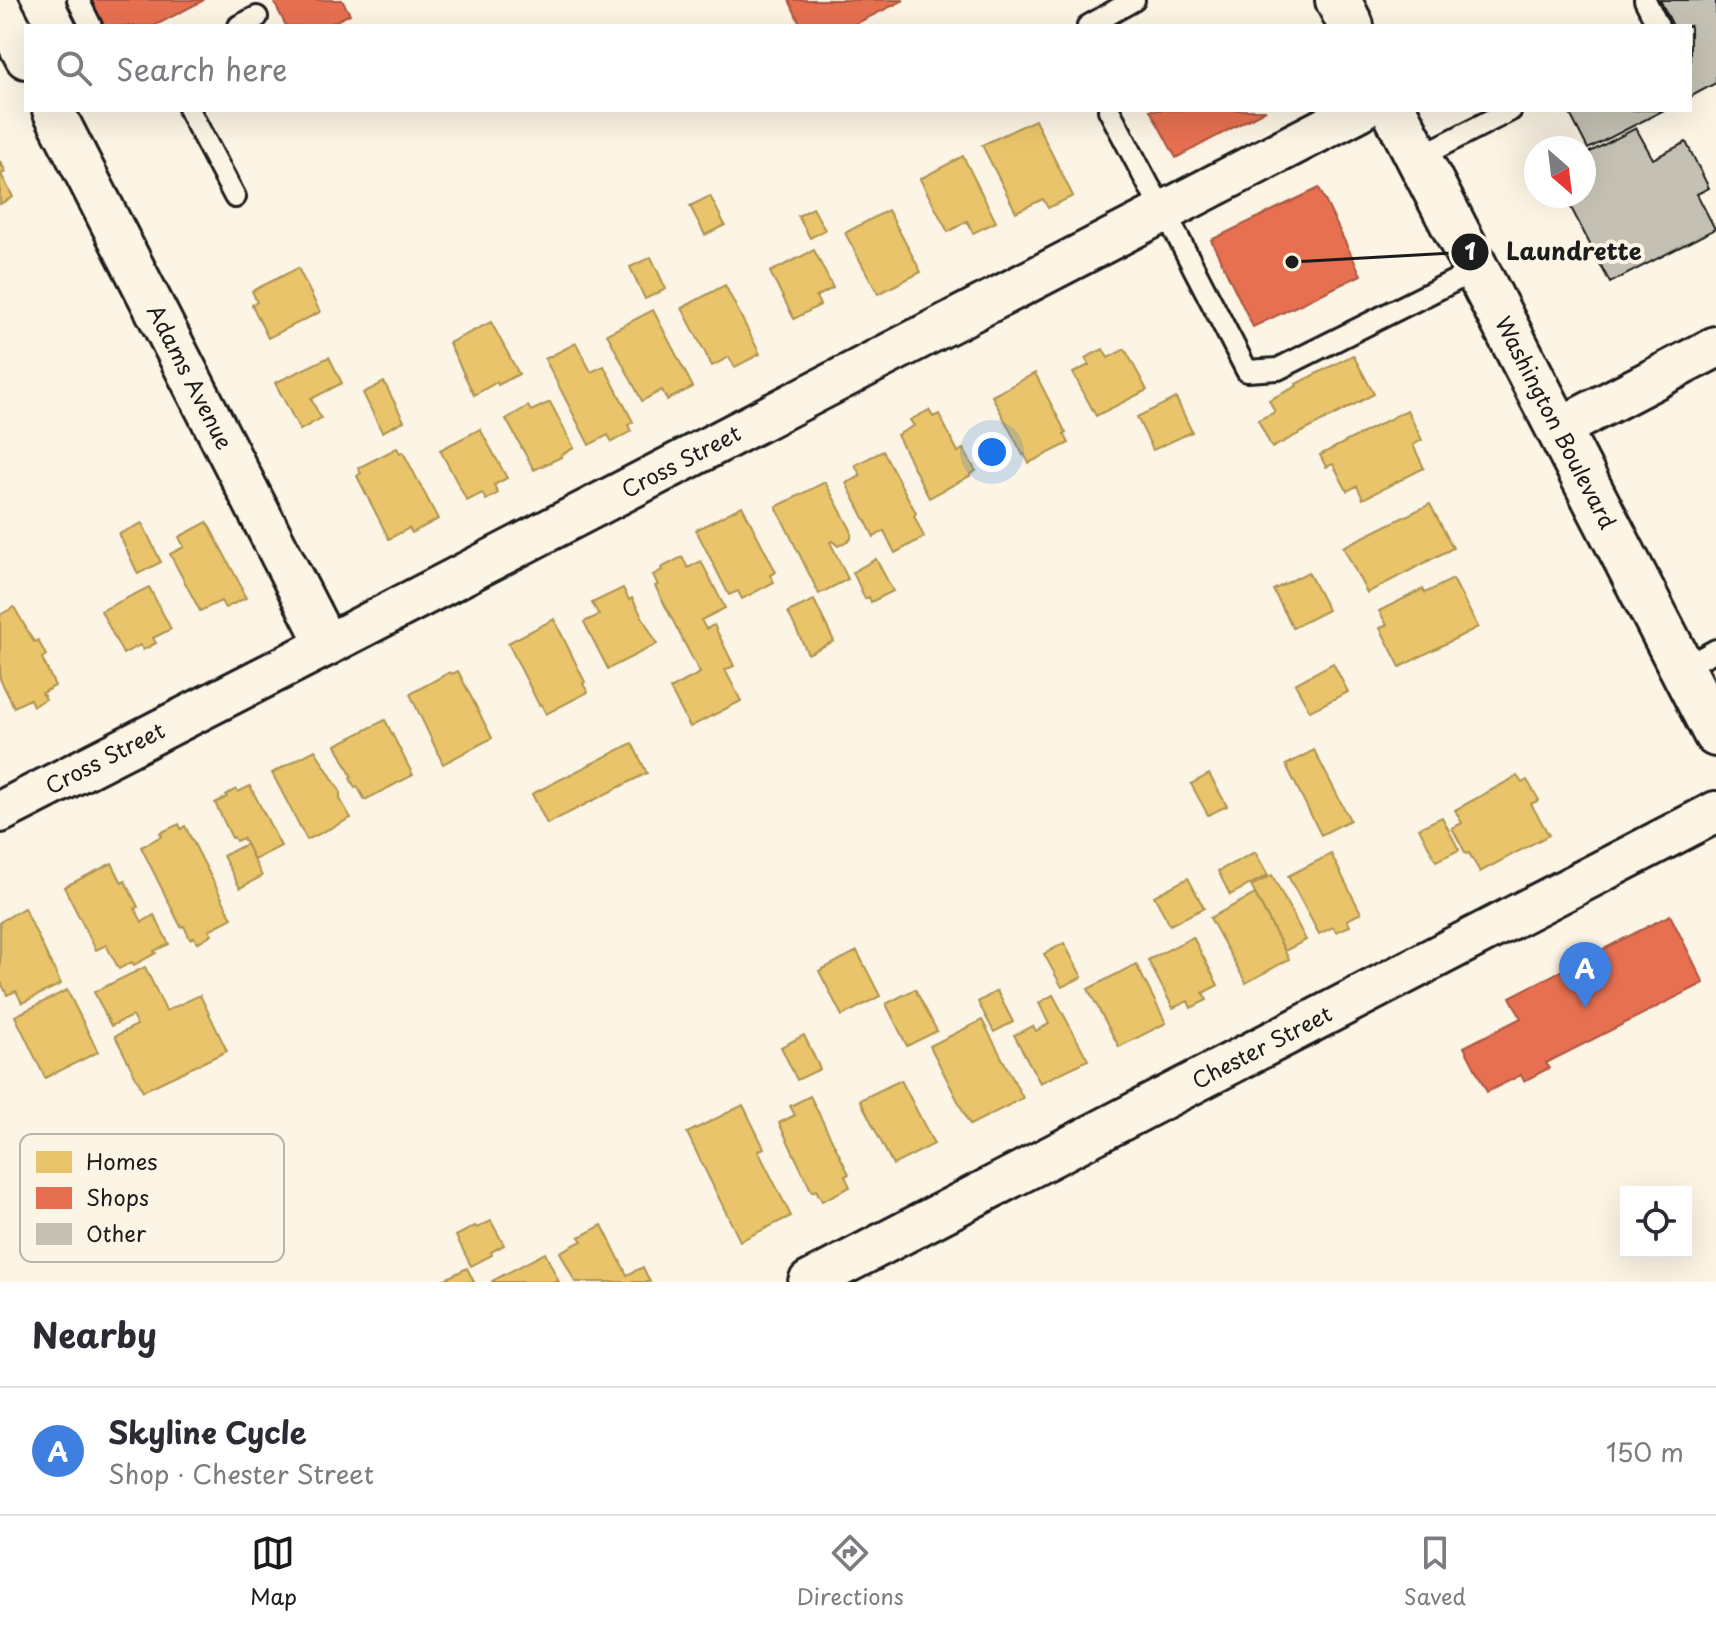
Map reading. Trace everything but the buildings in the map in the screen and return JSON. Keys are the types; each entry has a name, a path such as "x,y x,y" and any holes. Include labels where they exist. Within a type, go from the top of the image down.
{"main road":[{"path":"1338,0 1350,24"},
{"name":"Washington Boulevard","path":"1395,112 1558,429 1698,659 1716,734"}],"street":[{"path":"0,8 24,54"},
{"name":"Adams Avenue","path":"54,112 327,645"},
{"name":"Cross Street","path":"0,812 1356,112"},
{"path":"1558,429 1716,347"},
{"name":"Chester Street","path":"809,1282 1716,812"}],"lane":[{"path":"78,0 90,24"},
{"path":"1092,24 1134,0"},
{"path":"1645,0 1657,24"},
{"path":"190,112 235,197"},
{"path":"1110,112 1247,371 1278,369 1476,270"},
{"path":"1419,157 1507,112"}],"place":[{"name":"Laundrette","path":"1292,262"},
{"name":"Skyline Cycle","path":"1585,1008"}]}
